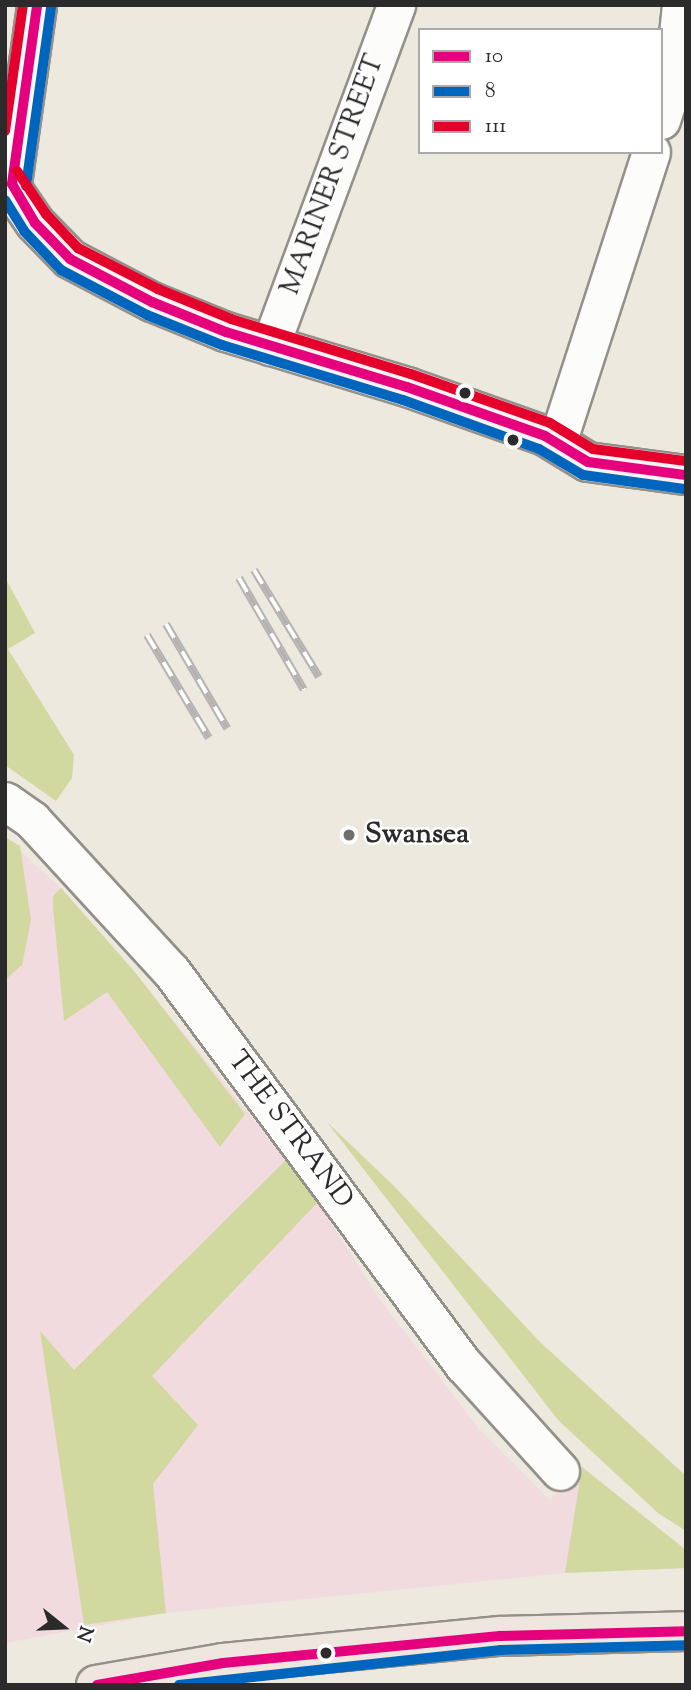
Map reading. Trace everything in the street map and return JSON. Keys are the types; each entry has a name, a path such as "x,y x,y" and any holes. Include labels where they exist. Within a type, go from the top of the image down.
{"main road":[{"path":"8,186 35,223 70,259 152,302 270,346 407,387 557,443 588,462 686,475"},
{"path":"98,1684 223,1663 486,1638 686,1631"}],"street":[{"path":"8,186 37,5"},
{"name":"MARINER STREET","path":"270,346 397,5"},
{"path":"663,114 673,82 681,5"},
{"path":"557,443 650,154"},
{"name":"THE STRAND","path":"5,801 32,820 171,971 464,1365 560,1471"}],"shaded area":[{"path":"5,837 61,888 134,971 286,1160 318,1202 378,1297 480,1430 550,1500 582,1467 686,1550 686,1568 565,1573 166,1613 5,1643"}],"green space":[{"path":"7,581 35,633 8,649 74,755 72,778 56,801 5,765"},
{"path":"5,837 20,846 31,920 22,965 5,980"},
{"path":"61,888 134,971 245,1114 220,1147 107,992 64,1021 53,907 53,896"},
{"path":"327,1122 394,1186 539,1341 686,1476 686,1531 658,1513 558,1420"},
{"path":"286,1160 318,1202 152,1376 198,1425 153,1484 166,1613 84,1625 40,1331 74,1370"},
{"path":"582,1467 686,1550 686,1568 565,1573"}],"railway":[{"path":"254,570 319,677"},
{"path":"239,578 304,690"},
{"path":"166,624 227,728"},
{"path":"147,635 209,738"}],"transit line":[{"name":"111","path":"5,131 23,5"},
{"name":"10","path":"12,184 37,5"},
{"name":"8","path":"26,186 51,7"},
{"name":"111","path":"17,171 46,214 78,248 158,289 231,319 411,374 550,423 593,449 686,461"},
{"name":"10","path":"12,184 35,223 70,259 152,302 226,332 407,387 545,436 588,462 686,475"},
{"name":"8","path":"5,200 24,231 61,270 147,315 222,345 403,400 539,449 583,475 684,489"},
{"name":"10","path":"97,1685 223,1663 500,1636 686,1631"},
{"name":"8","path":"179,1685 501,1650 686,1645"}],"place":[{"name":"Swansea","path":"349,835"}]}
